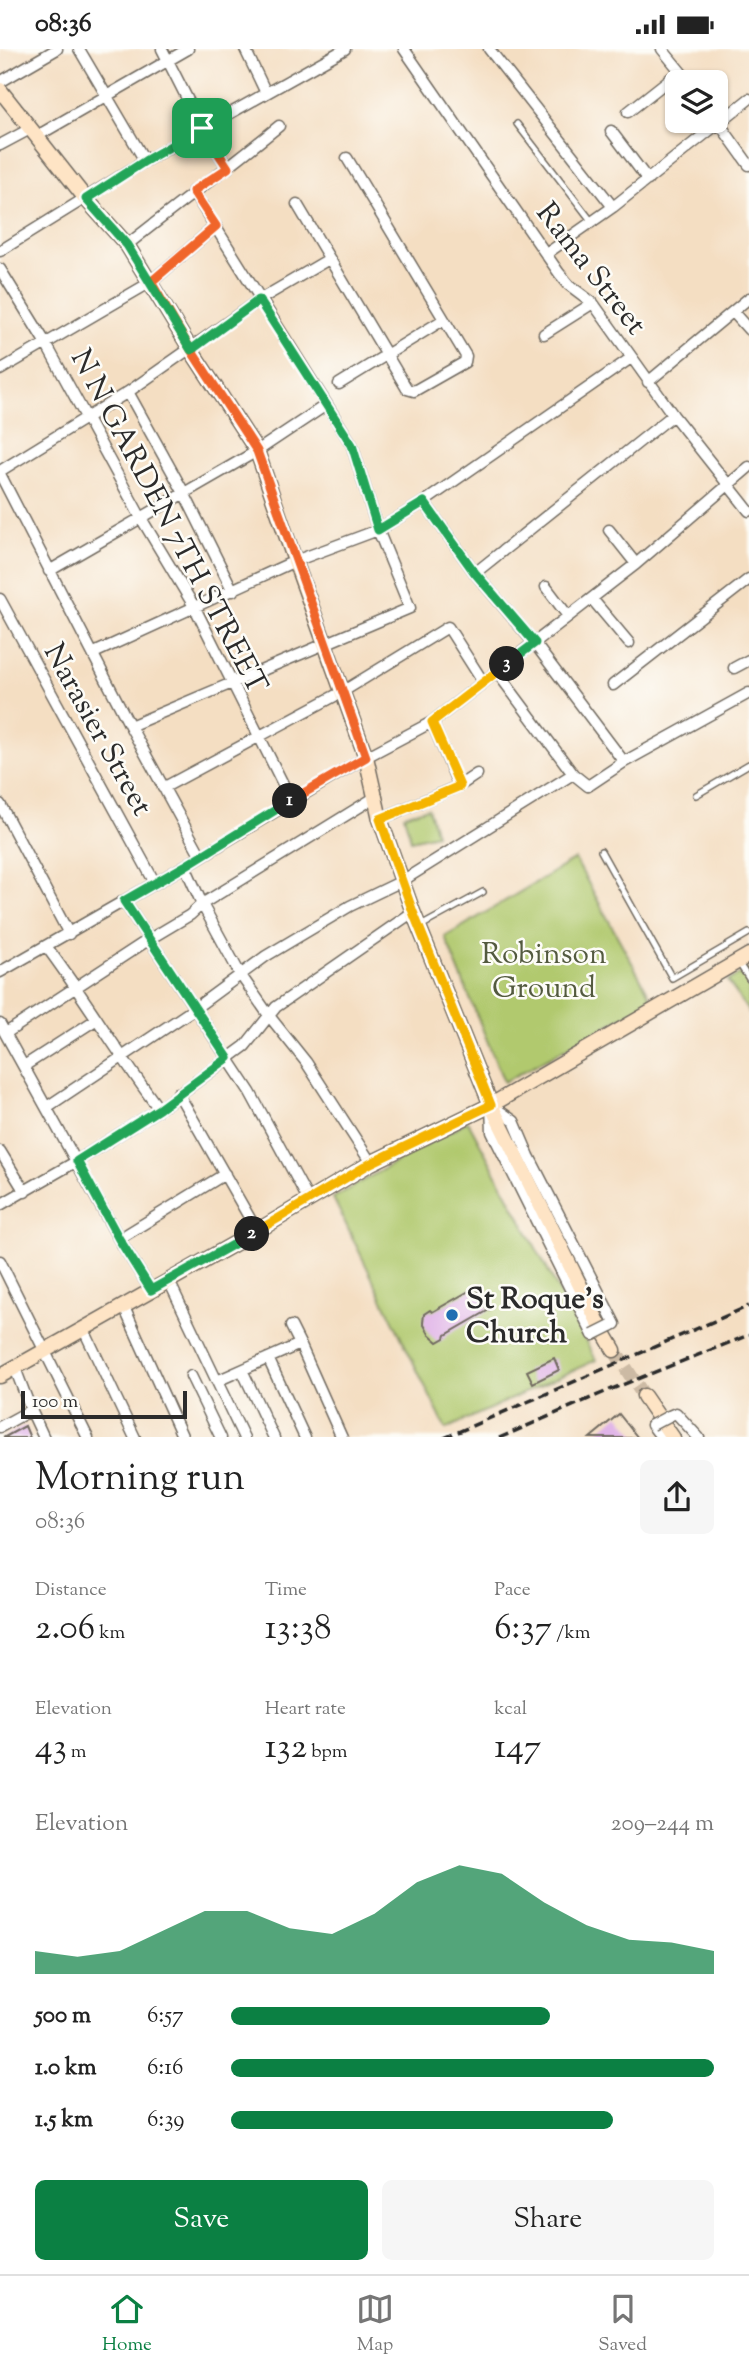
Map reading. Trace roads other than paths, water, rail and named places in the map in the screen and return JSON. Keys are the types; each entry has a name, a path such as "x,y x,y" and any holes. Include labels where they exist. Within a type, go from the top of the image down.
{"street":[{"path":"0,82 57,49"},
{"path":"79,49 145,161"},
{"path":"162,49 202,128 228,168"},
{"path":"0,145 34,133 107,96 188,49"},
{"path":"245,49 266,93"},
{"path":"0,251 145,161 345,49"},
{"name":"Rama Street","path":"404,49 569,285 593,303 673,415 749,511"},
{"path":"489,49 613,207"},
{"path":"662,49 679,70"},
{"path":"628,112 665,83"},
{"path":"0,90 86,199 127,245 257,451 366,757 380,819 413,912 491,1105 614,1350"},
{"path":"728,114 749,99"},
{"path":"127,245 279,126"},
{"path":"611,131 648,180"},
{"path":"546,254 593,223 704,133"},
{"path":"725,133 749,165"},
{"path":"297,204 407,389 410,391 465,362 466,355 348,158"},
{"path":"130,726 410,608 378,530 352,445 193,191"},
{"path":"0,370 151,282 216,226"},
{"path":"201,856 130,726 0,472 191,350 259,300 329,259"},
{"name":"N N GARDEN 7TH STREET","path":"0,269 46,342 141,518 195,608 290,800"},
{"path":"648,381 749,298"},
{"path":"544,334 593,303"},
{"path":"733,312 749,330"},
{"path":"339,384 443,320"},
{"path":"94,653 295,561 378,530 424,502 631,358"},
{"path":"128,391 184,493 233,591"},
{"path":"49,571 257,451 326,405"},
{"path":"475,573 673,415"},
{"path":"1,970 69,934 185,866 290,800 432,722 592,599 749,467"},
{"path":"424,502 475,573 535,643 624,762"},
{"path":"609,530 635,564"},
{"path":"613,685 748,583"},
{"path":"546,587 568,616"},
{"name":"Narasier Street","path":"0,599 155,883"},
{"path":"592,599 629,643"},
{"path":"163,788 342,692 448,627 483,682"},
{"path":"734,669 749,660"},
{"path":"497,672 573,774 588,786 624,762 749,694"},
{"path":"432,722 460,786"},
{"path":"380,819 460,786 477,774"},
{"path":"47,1107 194,1009 240,974 351,906 402,881 573,774"},
{"path":"151,1290 119,1239 3,1029 77,988 190,915 202,904 374,798"},
{"path":"0,804 69,934"},
{"path":"185,866 240,974 306,1062 371,1163"},
{"path":"124,901 257,1104 309,1201"},
{"path":"0,1205 77,1161 159,1109 245,1046 276,1007 413,912"},
{"path":"46,946 77,988 121,1058 159,1109"},
{"path":"44,1437 31,1410 4,1373 84,1330 371,1163 491,1105 743,959"},
{"path":"24,1066 97,1019"},
{"path":"178,1093 257,1231"},
{"path":"491,1105 514,1121 529,1156 615,1324 593,1335 492,1132 491,1105"},
{"path":"0,1151 25,1192"},
{"path":"119,1239 225,1174"},
{"path":"0,1261 88,1437"},
{"path":"169,1281 244,1437"},
{"path":"123,1305 183,1437"},
{"path":"291,1326 342,1437"},
{"path":"84,1330 135,1437"},
{"path":"217,1381 300,1344"},
{"path":"268,1358 305,1437"},
{"path":"242,1370 274,1437"},
{"path":"191,1376 221,1437"},
{"path":"644,1397 673,1437"},
{"path":"0,1427 31,1410"},
{"path":"662,1437 652,1425 676,1413 699,1437"}],"lane":[{"path":"517,124 593,223"},
{"path":"696,795 749,764"},
{"path":"601,851 672,978 687,992"},
{"path":"419,927 483,892"},
{"path":"672,978 749,933"},
{"path":"743,959 749,979"}],"tunnel":[{"path":"614,1350 644,1396"}],"railway":[{"path":"446,1437 749,1306"},
{"path":"501,1437 612,1389 749,1335"}],"place":[{"name":"St Roque's Church","path":"452,1315"}],"park label":[{"name":"Robinson Ground","path":"544,970"}]}
